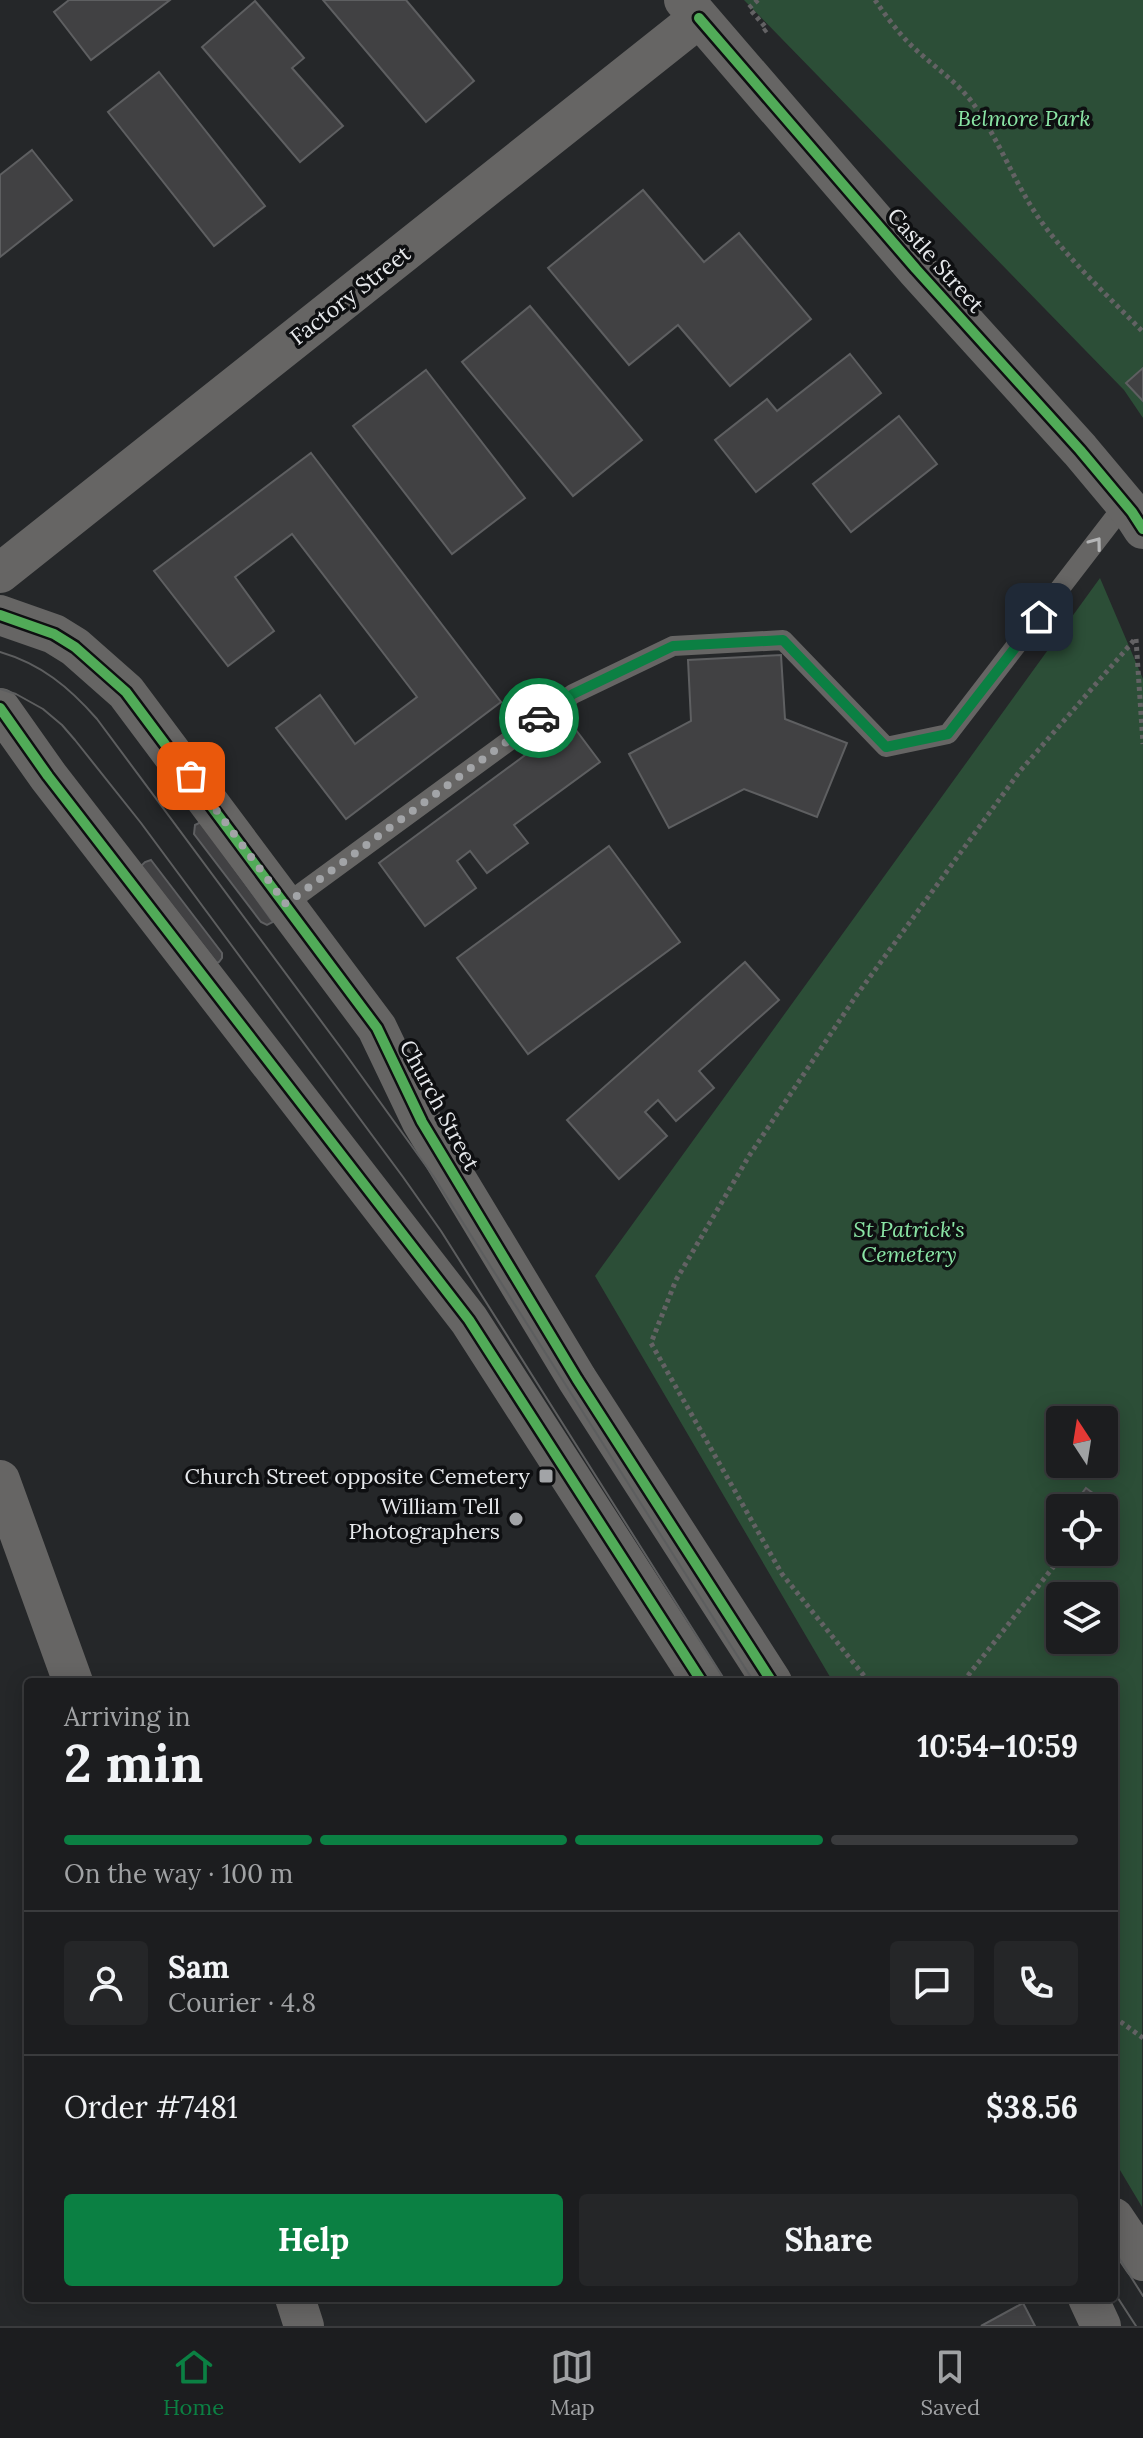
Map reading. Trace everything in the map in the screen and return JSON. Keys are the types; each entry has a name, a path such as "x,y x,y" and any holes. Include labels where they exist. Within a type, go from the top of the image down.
{"street":[{"name":"Castle Street","path":"692,9 916,269 1080,450 1134,516"},
{"name":"Factory Street","path":"0,573 692,9"},
{"name":"Church Street","path":"0,615 54,634 75,647 126,692 377,1028 422,1122 569,1366 769,1678"},
{"path":"1,711 469,1320 699,1678"},
{"path":"0,1480 72,1678"},
{"path":"1118,2224 1142,2258"},
{"path":"296,2302 304,2326"},
{"path":"1090,2302 1101,2326"}],"lane":[{"path":"286,904 573,694 673,646 783,640 886,747 948,734 1134,516"}],"path":[{"path":"875,0 912,46 970,100 996,138 1042,222 1143,332"},
{"path":"866,1678 782,1574 651,1343 684,1266 749,1156 856,996 1020,771 1136,638 1143,744"},
{"path":"966,1678 1054,1566"},
{"path":"1118,2020 1143,2038"}],"green space":[{"name":"Belmore Park","path":"744,0 1143,0 1143,418 1124,390"},
{"name":"St Patrick's Cemetery","path":"1100,578 1143,679 1142,2207 1118,2167 1118,1678 831,1678 595,1276"}],"building":[{"path":"69,0 170,0 91,60 54,12"},
{"path":"323,0 406,0 474,81 426,122"},
{"path":"255,1 304,58 292,68 343,126 300,162 202,47"},
{"path":"159,72 265,206 214,246 108,112"},
{"path":"32,150 72,200 0,257 0,175"},
{"path":"643,190 704,262 739,233 811,319 730,386 678,325 629,365 548,268"},
{"path":"530,306 642,440 573,496 462,362"},
{"path":"850,354 881,393 756,492 715,440 767,399 777,411"},
{"path":"1143,368 1143,401 1126,383"},
{"path":"426,370 525,498 452,554 353,426"},
{"path":"899,416 937,464 851,532 813,484"},
{"path":"311,453 501,702 346,819 276,728 320,695 355,744 417,697 292,534 235,577 274,631 228,666 154,571"},
{"path":"781,655 785,719 847,743 817,817 744,789 669,828 629,754 691,721 688,660"},
{"path":"570,722 600,762 514,825 528,843 487,873 470,851 457,861 476,888 425,926 379,863"},
{"path":"201,822 273,922 267,925 261,922 194,834 195,825"},
{"path":"609,846 680,942 528,1054 457,958"},
{"path":"151,860 222,953 219,962 141,866"},
{"path":"745,962 779,1000 699,1071 714,1088 676,1121 658,1100 645,1112 667,1136 619,1179 567,1120"},
{"path":"1023,2303 1035,2326 981,2326"}],"tram line":[{"path":"0,652 29,663 53,678 97,719 344,1052 434,1177 751,1678"},
{"path":"0,689 43,709 75,740 141,823 403,1177 441,1231 723,1678"},
{"path":"1118,2256 1143,2296"},
{"path":"1118,2298 1136,2326"}],"cycle path":[{"path":"699,18 916,269 1080,450 1143,529"},
{"path":"0,615 54,634 75,647 126,692 377,1028 422,1122 577,1379 769,1678"},
{"path":"0,708 48,776 469,1320 699,1678"}],"way so far":[{"path":"191,776 286,904 539,718"}],"place":[{"name":"Church Street opposite Cemetery","path":"546,1476"},
{"name":"William Tell Photographers","path":"516,1519"}],"route":[{"path":"539,718 573,694 673,646 783,640 886,747 948,734 1039,617"}]}
